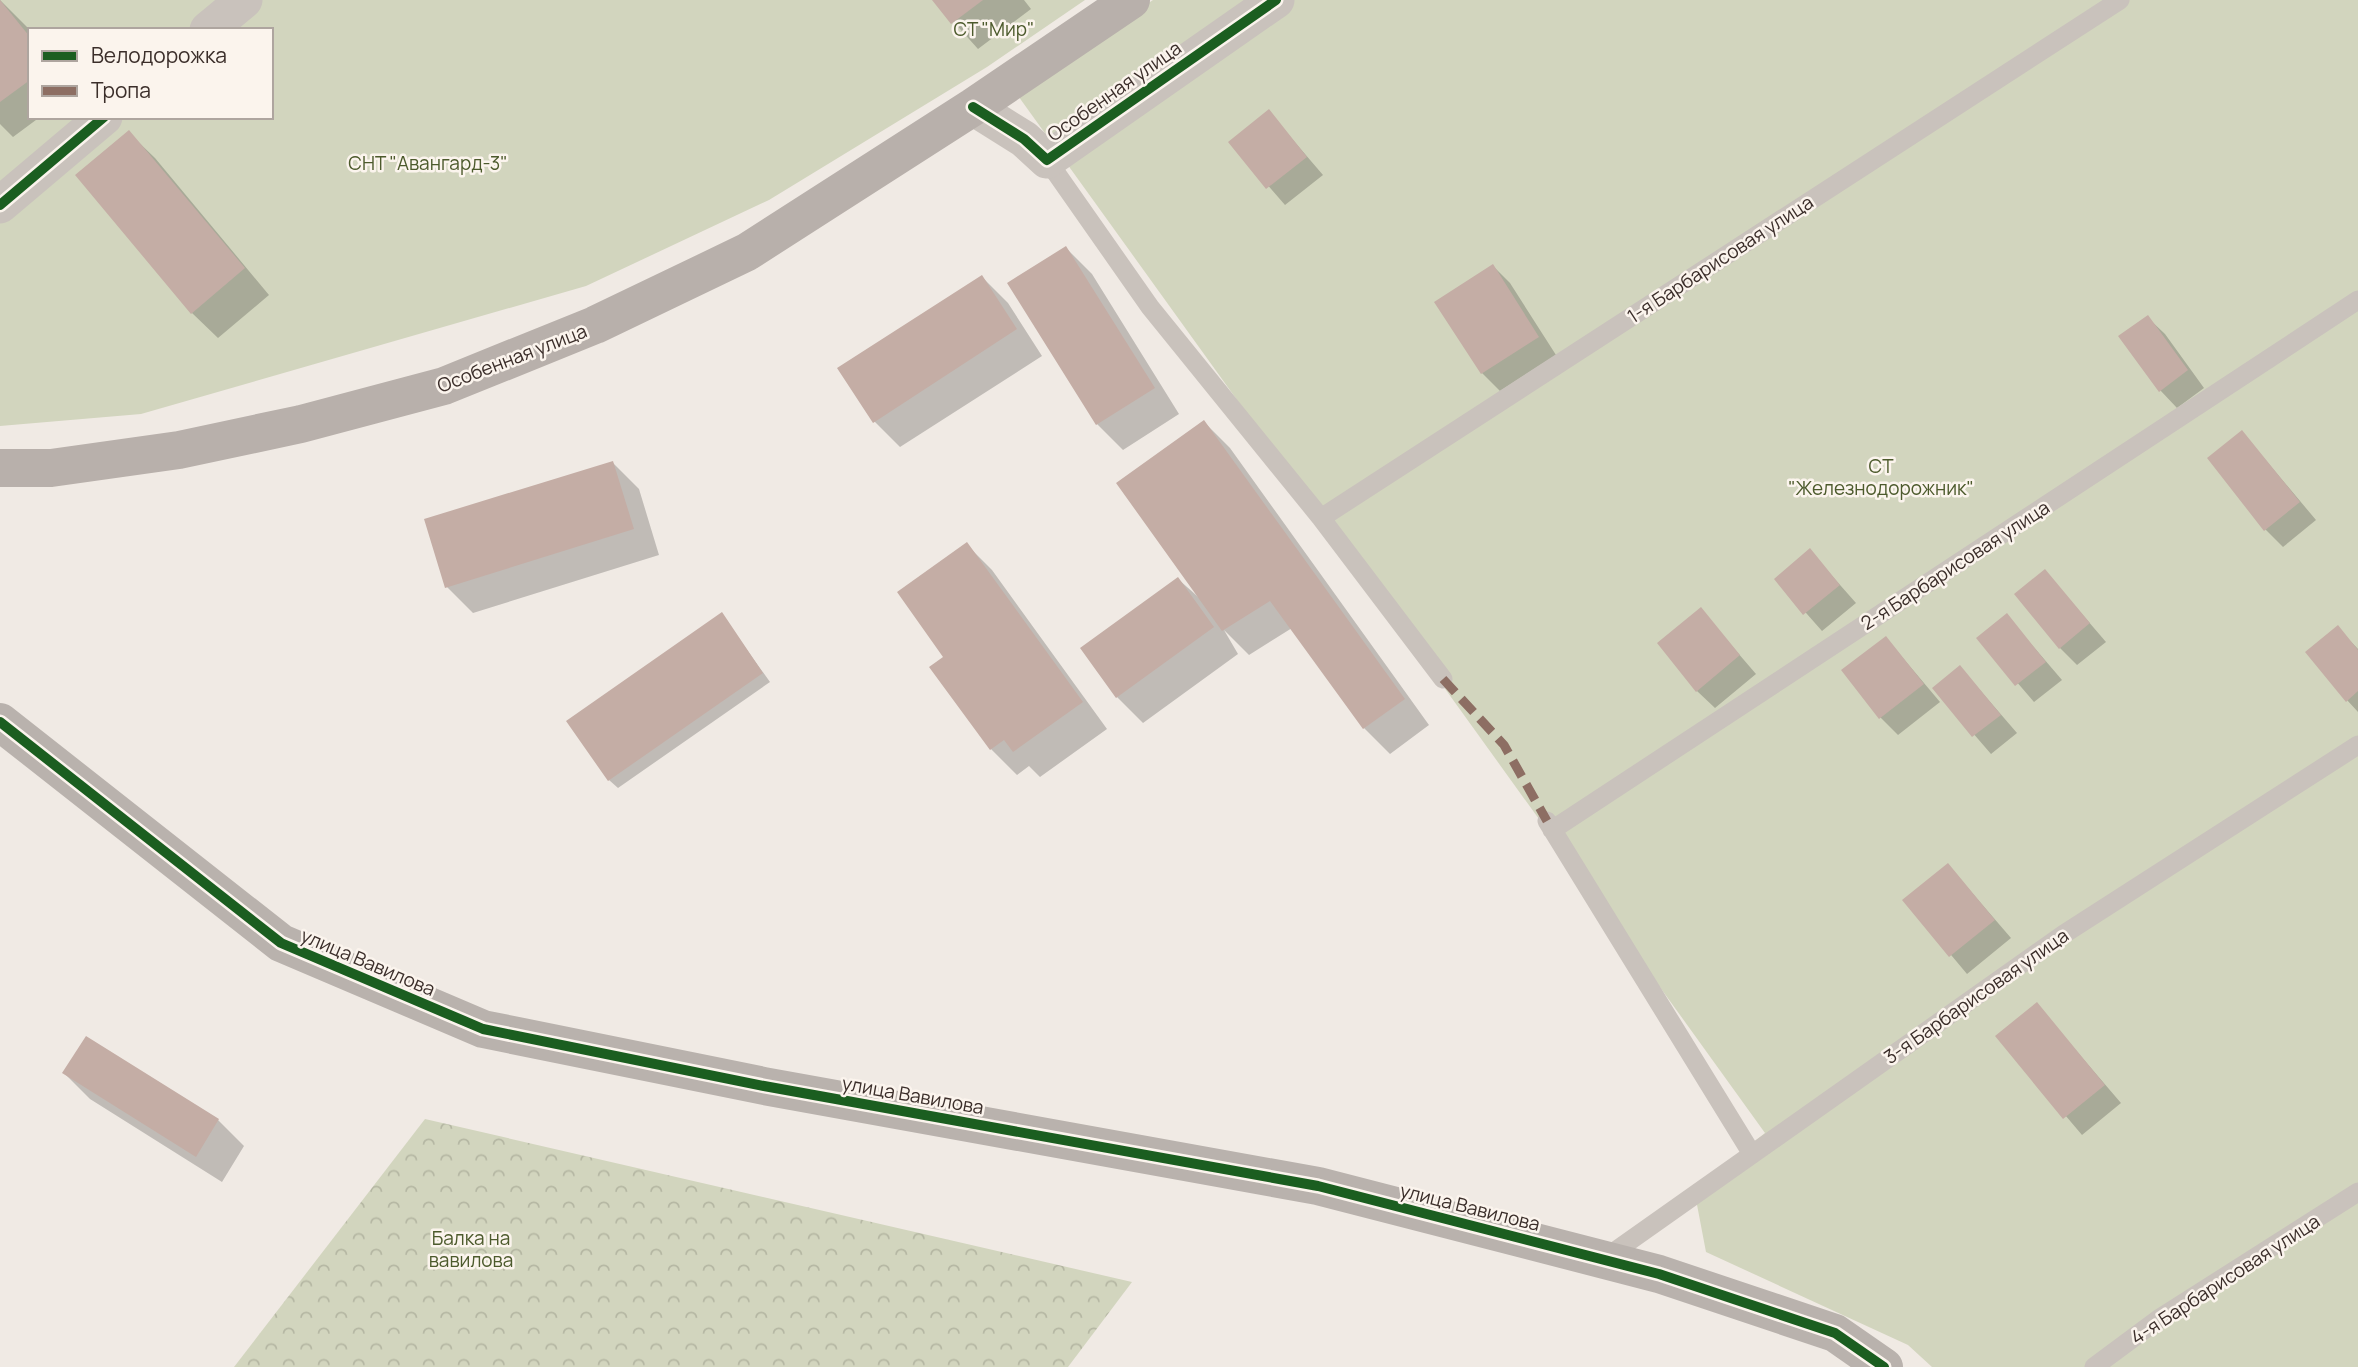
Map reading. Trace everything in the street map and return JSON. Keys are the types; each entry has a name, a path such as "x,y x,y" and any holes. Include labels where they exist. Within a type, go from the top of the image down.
{"main road":[{"name":"Особенная улица","path":"0,468 51,468 179,450 301,424 444,386 595,325 747,252 973,107 1131,0"}],"street":[{"path":"210,28 244,0"},
{"name":"Особенная улица","path":"973,107 1024,139 1047,160 1276,0"},
{"path":"0,205 102,119"},
{"name":"улица Вавилова","path":"0,722 281,943 483,1029 764,1086 1318,1186 1660,1274 1835,1333 1884,1367"}],"lane":[{"name":"1-я Барбарисовая улица","path":"1321,518 2120,0"},
{"path":"1047,160 1150,307 1321,518 1443,679"},
{"name":"2-я Барбарисовая улица","path":"1752,1154 1550,825 2358,300"},
{"name":"3-я Барбарисовая улица","path":"1603,1260 2064,934 2358,745"},
{"name":"4-я Барбарисовая улица","path":"2094,1367 2160,1318 2358,1192"}],"green space":[{"name":"СНТ \"Авангард-3\"","path":"0,0 1085,0 987,67 769,200 586,286 141,414 0,426"},
{"name":"СТ \"Железнодорожник\"","path":"1153,0 2358,0 2358,1367 1932,1367 1908,1345 1706,1252 1694,1189 1765,1133 1016,93"},
{"name":"Балка на вавилова","path":"425,1119 1132,1282 1068,1367 234,1367"}],"building":[{"path":"0,0 28,35 28,81 0,102"},
{"path":"932,0 983,0 951,24"},
{"path":"1269,109 1307,157 1266,189 1228,142"},
{"path":"129,130 245,268 191,314 75,175"},
{"path":"1066,246 1155,388 1096,425 1007,283"},
{"path":"1493,264 1539,337 1481,374 1434,302"},
{"path":"982,275 1017,329 873,423 837,368"},
{"path":"2148,315 2188,370 2159,392 2118,336"},
{"path":"1204,420 1405,699 1363,729 1270,601 1222,631 1116,483"},
{"path":"2242,430 2300,502 2264,531 2207,458"},
{"path":"613,461 634,529 445,588 424,519"},
{"path":"967,542 1083,702 1013,752 1004,740 990,750 929,667 943,657 897,592"},
{"path":"1810,548 1840,585 1803,615 1774,579"},
{"path":"2045,569 2090,623 2059,649 2014,594"},
{"path":"1178,577 1214,627 1116,698 1080,648"},
{"path":"1701,607 1740,655 1696,692 1657,643"},
{"path":"722,612 763,673 608,781 566,721"},
{"path":"2007,613 2046,662 2015,686 1976,638"},
{"path":"2338,625 2358,650 2358,691 2346,702 2305,652"},
{"path":"1886,636 1924,684 1879,719 1841,670"},
{"path":"1960,665 2001,715 1972,737 1932,688"},
{"path":"1948,863 1995,920 1949,957 1902,900"},
{"path":"2037,1002 2105,1085 2063,1119 1995,1036"},
{"path":"86,1036 219,1119 196,1157 62,1073"}],"marked path":[{"path":"1443,679 1504,745 1547,821"}],"cycle path":[{"path":"973,107 1024,139 1047,160 1276,0"},
{"path":"0,205 102,119"},
{"path":"0,722 281,943 483,1029 764,1086 1318,1186 1659,1274 1835,1333 1884,1367"}],"park label":[{"name":"СТ \"Мир\"","path":"994,29"}]}
